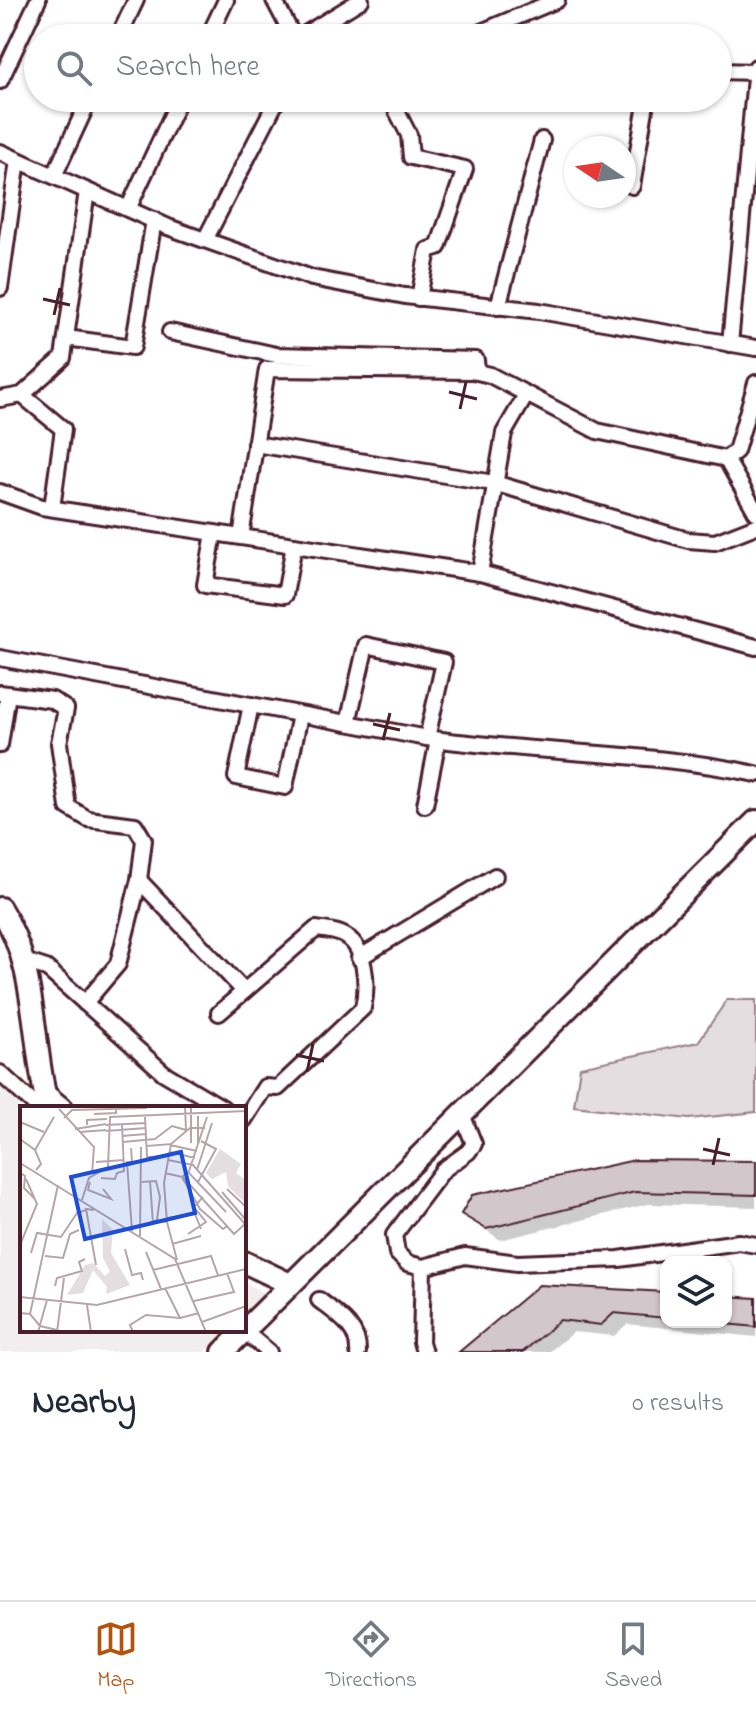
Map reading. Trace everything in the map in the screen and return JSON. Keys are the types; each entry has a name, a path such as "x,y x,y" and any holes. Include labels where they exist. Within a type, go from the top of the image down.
{"street":[{"path":"27,24 38,0"},
{"path":"125,24 136,0"},
{"path":"215,24 226,0"},
{"path":"274,0 288,24"},
{"path":"320,24 361,0"},
{"path":"500,24 557,0"},
{"path":"0,81 24,30"},
{"path":"730,344 754,121 756,70 732,71"},
{"path":"54,176 84,112"},
{"path":"128,209 173,112"},
{"path":"205,240 271,112"},
{"path":"397,112 409,135 411,157 465,169 438,247 428,250 419,298"},
{"path":"636,163 645,112"},
{"path":"498,307 542,140"},
{"path":"0,152 154,220 312,278 419,298 498,307 756,348"},
{"path":"0,288 18,160"},
{"path":"0,399 22,395 63,358 87,191"},
{"path":"66,338 133,347 154,220"},
{"path":"170,332 276,355 476,360 477,372"},
{"path":"241,537 267,369 477,372 505,382 597,431 726,459 756,512"},
{"path":"726,459 736,451 756,383"},
{"path":"22,395 63,429 52,508"},
{"path":"480,573 504,433 526,395"},
{"path":"255,444 494,483 688,540 715,542 756,526"},
{"path":"0,492 52,508 480,573 756,647"},
{"path":"214,533 205,585 285,595 294,545"},
{"path":"348,723 366,645 444,662 425,805"},
{"path":"0,658 432,739 583,755 635,756 756,774"},
{"path":"0,745 4,694 52,700 66,709 59,743 68,807 88,819 135,825 144,840 139,880 118,964 85,1003"},
{"path":"251,705 236,777 285,787 300,715"},
{"path":"246,1329 756,821"},
{"path":"359,958 495,876"},
{"path":"139,880 244,991"},
{"path":"0,908 14,930 24,961 45,1104"},
{"path":"219,1013 316,929 344,934 355,946 366,992 363,1008 278,1088 265,1087 246,1117"},
{"path":"24,961 46,968 164,1073 220,1106"},
{"path":"0,1073 45,1104"},
{"path":"462,1114 474,1144 443,1170 394,1235 397,1253 407,1263 423,1267 465,1256 517,1263 605,1259 739,1242 756,1245"},
{"path":"246,1263 290,1284"},
{"path":"423,1267 421,1342 424,1352"},
{"path":"319,1300 344,1319 358,1339 358,1352"},
{"path":"223,1352 243,1332"},
{"path":"245,1332 269,1352"}],"shaded area":[{"path":"727,1000 756,1000 756,1112 689,1119 574,1106 580,1067 698,1042"},
{"path":"0,1086 20,1108 20,1332 225,1332 205,1352 0,1352"},
{"path":"246,1283 264,1293 246,1311"}],"building":[{"path":"635,1160 756,1161 756,1195 635,1192 486,1229 461,1214 472,1195"},
{"path":"539,1285 660,1292 660,1317 614,1313 601,1325 560,1320 523,1352 459,1352"},
{"path":"732,1296 756,1298 756,1327 732,1325"}]}
